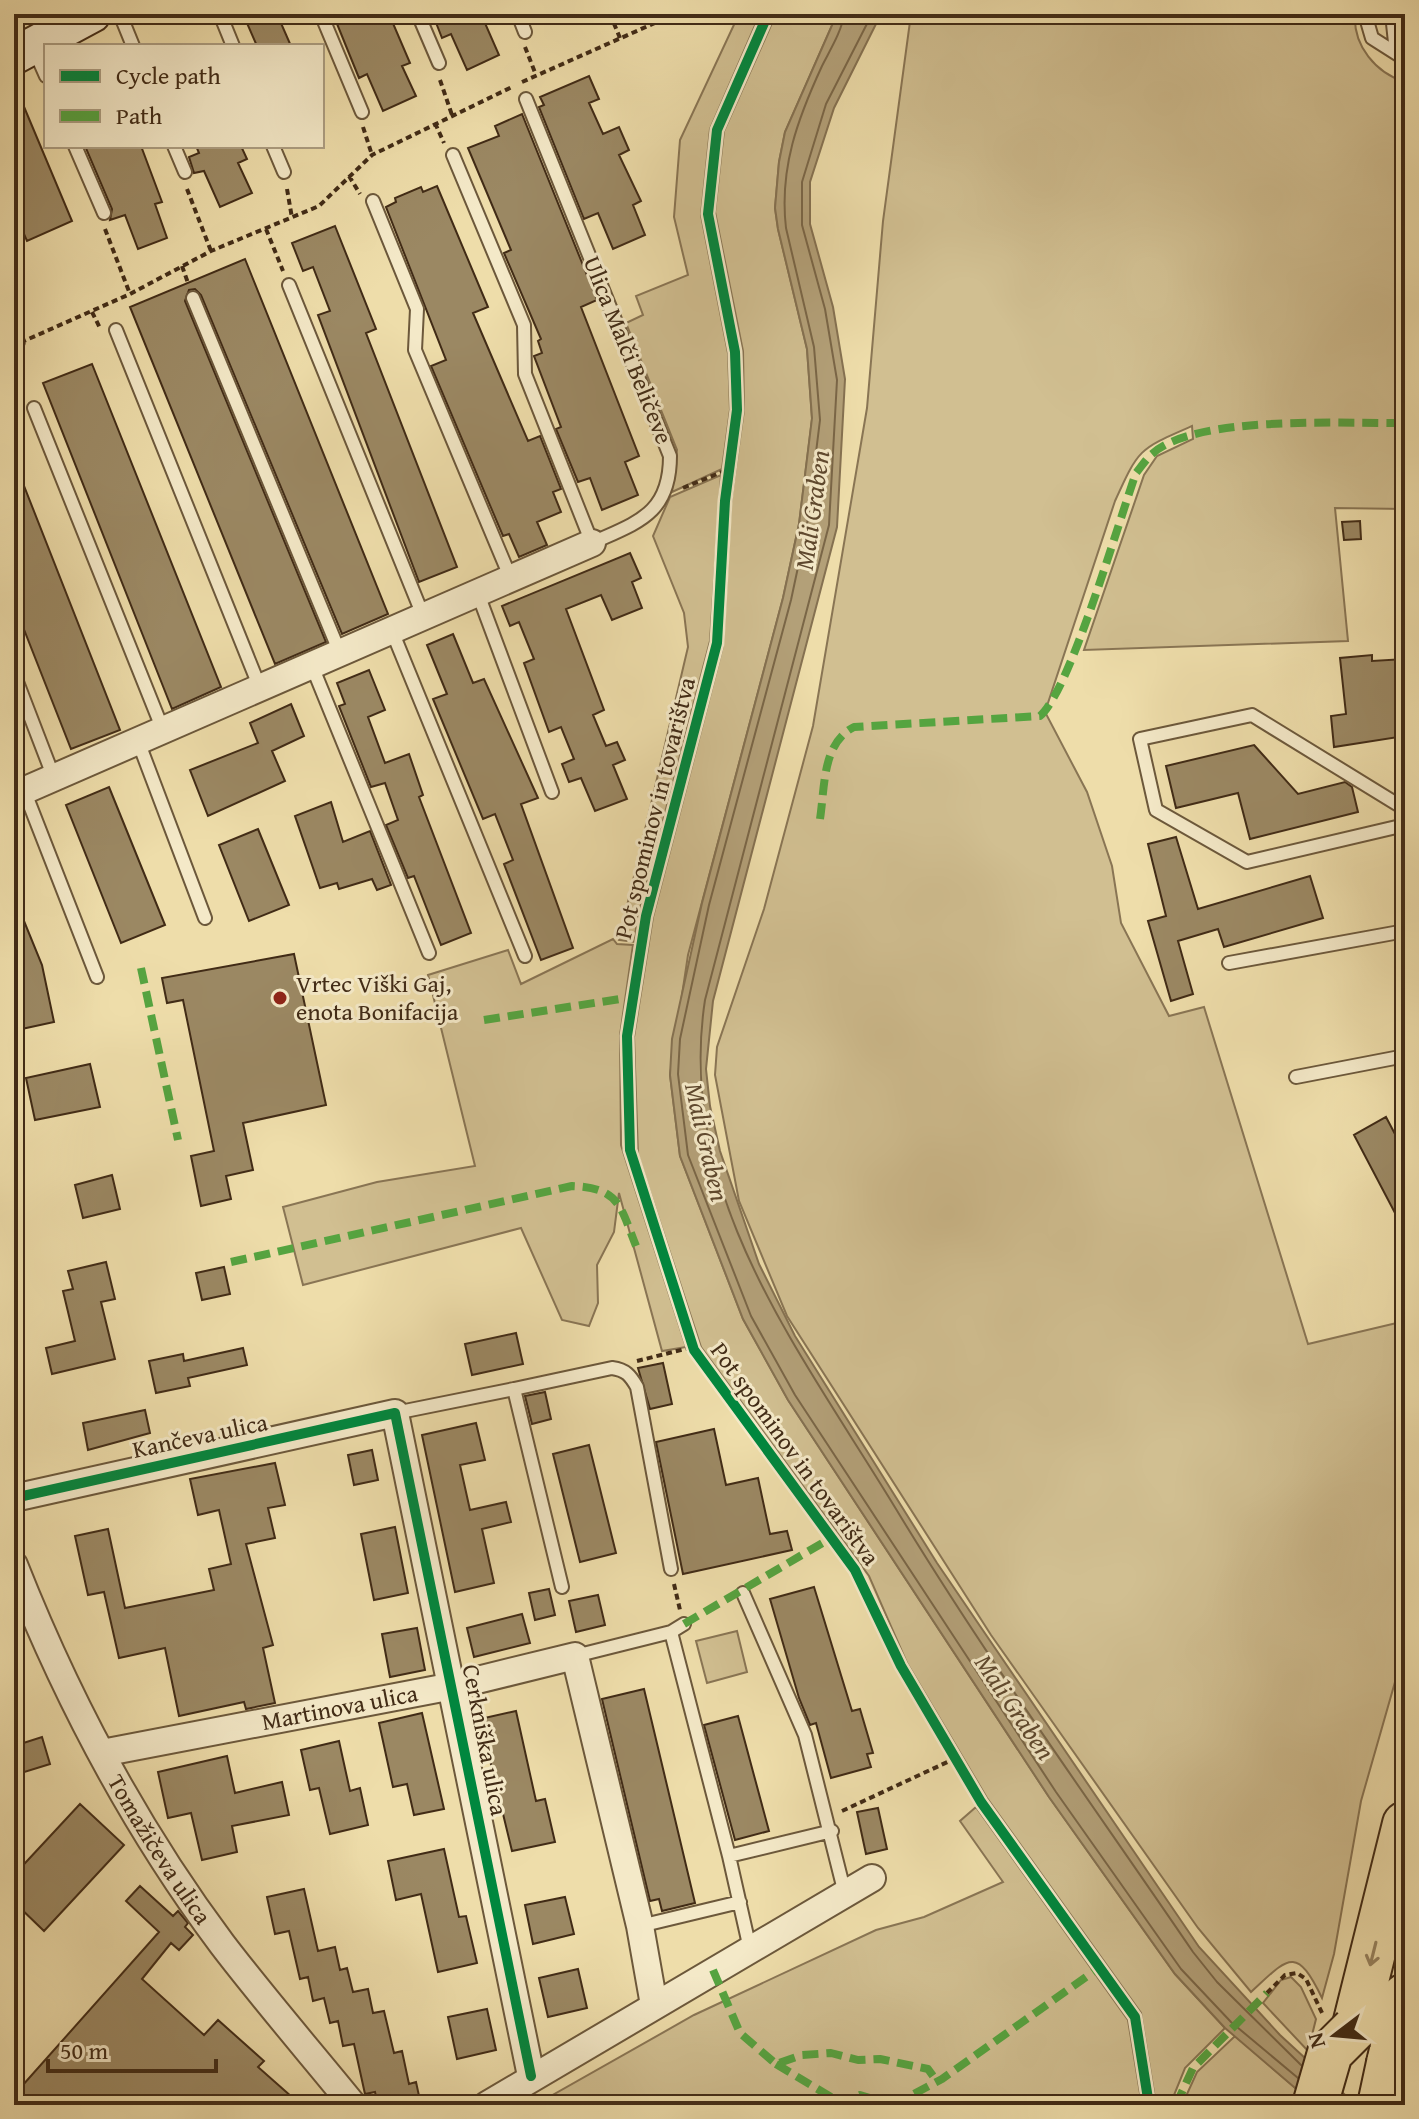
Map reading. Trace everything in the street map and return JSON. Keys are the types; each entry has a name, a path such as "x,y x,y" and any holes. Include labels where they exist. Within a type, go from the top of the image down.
{"highway":[{"path":"1338,2105 1405,1824"},
{"path":"1380,2105 1405,1996"},
{"path":"1315,2105 1330,2053 1354,2029"}],"street":[{"path":"52,44 92,14"},
{"path":"19,792 592,543"},
{"name":"Kančeva ulica","path":"14,1498 395,1413"},
{"name":"Cerkniška ulica","path":"395,1413 531,2076"},
{"name":"Tomažičeva ulica","path":"14,1565 68,1689 158,1850 222,1943 353,2105"},
{"path":"575,1656 640,1926 654,2005"},
{"name":"Martinova ulica","path":"102,1753 453,1686 575,1656"},
{"path":"487,2105 531,2076 872,1878"}],"lane":[{"path":"120,14 132,44"},
{"path":"220,14 232,44"},
{"path":"321,14 362,112"},
{"path":"418,14 439,63"},
{"path":"518,14 525,32"},
{"path":"1365,14 1372,38 1400,55"},
{"path":"1392,14 1400,55"},
{"name":"Ulica Malči Beličeve","path":"526,99 666,439 670,472 663,497"},
{"path":"76,148 104,213"},
{"path":"175,148 185,172"},
{"path":"274,148 284,172"},
{"path":"453,155 524,325 525,374 592,543 638,522 663,497"},
{"path":"373,201 417,309 415,350 511,579"},
{"path":"289,285 424,618"},
{"path":"193,298 341,654"},
{"path":"116,330 260,688"},
{"path":"34,408 163,730"},
{"path":"478,594 552,792"},
{"path":"392,631 525,956"},
{"path":"312,666 429,953"},
{"path":"14,674 54,778"},
{"path":"1405,809 1252,715 1140,739 1156,810 1247,862 1405,825"},
{"path":"138,741 205,918"},
{"path":"19,792 97,977"},
{"path":"1229,963 1405,931"},
{"path":"1296,1077 1405,1056"},
{"path":"612,1368 623,1369 637,1387 671,1569"},
{"name":"Kančeva ulica","path":"395,1413 612,1368"},
{"path":"514,1389 562,1587"},
{"path":"743,1593 805,1735 832,1831 845,1894"},
{"name":"Martinova ulica","path":"575,1656 671,1632 684,1624"},
{"path":"671,1632 750,1949"},
{"path":"729,1856 832,1831"},
{"path":"640,1926 740,1902"}],"path":[{"path":"610,14 620,38"},
{"path":"24,341 130,294 211,251 319,206 372,155 536,75 675,14"},
{"path":"525,32 523,42 536,75"},
{"path":"439,63 437,70 452,115"},
{"path":"362,112 361,122 372,155"},
{"path":"185,172 184,181 211,251"},
{"path":"284,172 292,218"},
{"path":"104,213 103,222 130,294"},
{"path":"266,229 289,285"},
{"path":"14,326 24,341 14,394"},
{"path":"663,497 729,469"},
{"path":"612,1368 693,1347"},
{"path":"671,1569 684,1624"},
{"path":"828,1818 956,1758"}],"shaded area":[{"path":"739,14 760,14 710,129 701,215 728,353 730,410 722,469 672,492 677,450 626,323 643,315 636,296 688,275 674,217 680,140"},
{"path":"776,14 837,14 785,132 775,208 807,349 812,419 799,524 783,598 688,955 670,1075 680,1156 743,1319 788,1400 1049,1797 1175,1974 1225,2028 1185,2068 1170,2105 1156,2105 1141,2013 987,1798 907,1663 869,1576 701,1347 638,1155 634,1037 653,917 723,646 731,503 744,410 743,351 715,212 724,131"},
{"path":"911,14 1355,14 1358,37 1368,57 1385,72 1405,82 1405,509 1335,508 1348,641 1084,650 1144,475 1157,456 1193,439 1192,426 1151,446 1130,470 1115,501 1045,712 1087,792 1112,866 1121,923 1169,1016 1204,1007 1308,1344 1405,1321 1405,1647 1361,1801 1334,1954 1322,1998 1305,1970 1298,1963 1291,1962 1274,1971 1251,1992 1198,1928 991,1635 787,1316 739,1201 715,1075 717,1047 764,909 813,726 867,408 883,221"},
{"path":"721,475 710,641 638,916 634,942 619,940 688,647 684,613 653,536 670,497"},
{"path":"613,939 617,944 633,945 620,1035 621,1145 686,1347 662,1351 619,1193 614,1232 597,1265 598,1303 589,1326 562,1320 521,1228 303,1285 283,1207 377,1182 475,1166 428,975 508,950 521,984"},
{"path":"737,1631 747,1672 707,1683 696,1641"},
{"path":"976,1807 1128,2020 1142,2105 535,2105 694,2015 876,1930 924,1917 1003,1882 960,1821"},
{"path":"1291,1977 1301,1987 1316,2019 1308,2051 1263,2003 1281,1980"},
{"path":"1235,2036 1306,2097 1303,2105 1182,2105 1197,2072"}],"water":[{"name":"Mali Graben","path":"837,14 881,14 834,108 810,182 810,224 833,307 845,379 837,527 713,1001 706,1069 720,1151 759,1264 795,1336 937,1563 1199,1947 1280,2035 1356,2105 1315,2105 1225,2028 1175,1974 1049,1797 788,1400 743,1319 680,1156 670,1075 672,1039 702,903 783,598 799,524 812,418 807,349 775,208 779,162 785,132"}],"building":[{"path":"243,14 277,14 290,44 256,44"},
{"path":"333,14 389,14 410,63 402,66 416,96 383,111 367,74 359,78"},
{"path":"449,14 481,14 499,55 467,70 451,34 442,38 435,20"},
{"path":"589,76 599,99 589,103 603,134 619,127 629,150 619,155 641,201 633,205 645,235 613,249 598,213 584,219 539,107 544,105 540,97"},
{"path":"14,83 72,221 27,241 14,211"},
{"path":"522,114 597,300 581,307 639,456 625,462 638,495 602,510 590,478 578,482 556,429 561,427 534,356 542,353 538,341 541,339 504,253 511,250 468,148 499,136 495,126"},
{"path":"86,148 142,148 162,202 155,204 167,238 138,249 125,215 110,220 112,209"},
{"path":"197,148 242,148 247,159 238,163 252,193 220,207 204,171 194,173 189,157 199,153"},
{"path":"437,186 488,307 473,313 528,441 540,436 561,489 553,492 561,512 537,522 547,545 519,557 509,534 503,536 431,366 446,360 386,207 396,202 395,198 421,187 423,192"},
{"path":"335,226 376,329 366,333 457,567 419,582 318,315 330,311 313,267 303,271 292,243"},
{"path":"245,259 388,614 342,634 201,295 195,289 189,290 185,301 326,642 275,664 130,307"},
{"path":"92,364 221,687 172,709 43,383"},
{"path":"15,463 120,730 71,749 14,604"},
{"path":"1360,521 1361,539 1344,540 1342,522"},
{"path":"630,553 641,578 632,582 642,608 612,620 601,595 566,609 604,710 593,715 606,746 617,742 625,760 613,765 627,799 595,811 581,778 569,782 562,764 574,759 561,727 549,732 524,663 534,659 519,622 510,626 502,606"},
{"path":"453,634 473,683 484,679 538,798 521,804 573,948 541,960 504,864 513,860 495,814 483,819 433,699 447,694 427,645"},
{"path":"1372,655 1372,661 1405,659 1405,736 1334,747 1331,716 1346,714 1340,658"},
{"path":"369,670 385,710 368,717 385,763 409,754 423,795 419,797 471,933 441,945 414,876 408,878 386,825 398,820 385,783 371,787 339,706 345,704 337,683"},
{"path":"291,704 304,736 272,751 285,781 208,816 190,770 258,743 250,723"},
{"path":"1254,745 1298,794 1345,782 1352,787 1358,812 1250,839 1238,793 1176,808 1166,766"},
{"path":"109,787 165,925 121,943 66,805"},
{"path":"331,802 343,842 370,831 391,885 377,890 372,879 339,889 337,883 320,888 295,816"},
{"path":"258,829 289,905 249,921 219,845"},
{"path":"1176,837 1198,909 1310,876 1323,918 1224,947 1218,929 1178,941 1193,994 1171,1001 1148,921 1166,916 1148,844"},
{"path":"15,899 42,965 54,1022 17,1030 14,1016"},
{"path":"294,954 326,1105 243,1123 253,1170 226,1176 231,1199 201,1206 191,1156 214,1151 183,1000 167,1003 162,978"},
{"path":"90,1064 100,1107 35,1120 26,1078"},
{"path":"1386,1117 1405,1153 1405,1232 1354,1135"},
{"path":"112,1175 120,1209 83,1218 75,1185"},
{"path":"106,1262 115,1299 101,1302 115,1359 52,1374 46,1348 75,1341 63,1291 73,1289 68,1271"},
{"path":"224,1267 230,1294 202,1300 196,1273"},
{"path":"516,1333 523,1364 472,1375 465,1344"},
{"path":"243,1348 247,1365 188,1378 190,1386 156,1393 149,1361 183,1354 184,1361"},
{"path":"663,1363 672,1404 650,1409 638,1368"},
{"path":"545,1392 551,1419 532,1424 525,1396"},
{"path":"145,1410 150,1433 88,1450 83,1423"},
{"path":"476,1423 485,1460 460,1465 470,1510 506,1502 511,1522 482,1529 494,1583 455,1592 422,1435"},
{"path":"714,1429 726,1485 758,1478 770,1534 787,1531 792,1550 683,1574 656,1442"},
{"path":"589,1445 616,1553 580,1562 553,1454"},
{"path":"372,1450 378,1480 354,1485 348,1455"},
{"path":"275,1463 285,1505 268,1508 275,1538 246,1544 273,1645 263,1648 275,1703 246,1709 244,1702 179,1716 165,1648 119,1658 104,1592 88,1595 75,1536 108,1529 125,1608 214,1590 209,1569 231,1564 219,1510 198,1515 190,1479"},
{"path":"395,1527 408,1593 374,1600 361,1534"},
{"path":"814,1587 852,1711 860,1709 873,1753 867,1754 871,1767 831,1778 816,1723 810,1725 799,1698 770,1599"},
{"path":"549,1589 555,1615 535,1620 529,1593"},
{"path":"598,1595 605,1625 576,1632 569,1601"},
{"path":"522,1614 530,1643 474,1657 467,1628"},
{"path":"417,1628 425,1670 390,1677 382,1634"},
{"path":"644,1689 695,1903 662,1911 659,1899 650,1901 602,1699"},
{"path":"516,1711 536,1801 545,1799 555,1842 512,1851 480,1719"},
{"path":"422,1713 444,1809 414,1815 407,1784 393,1787 379,1723"},
{"path":"738,1716 769,1831 735,1840 704,1725"},
{"path":"42,1737 50,1764 18,1774 14,1771 14,1746"},
{"path":"339,1741 350,1791 360,1788 368,1825 330,1834 319,1788 310,1790 301,1750"},
{"path":"227,1756 235,1793 282,1782 289,1815 232,1826 237,1852 202,1860 191,1813 168,1818 158,1772"},
{"path":"80,1804 124,1845 44,1931 14,1902 14,1875"},
{"path":"878,1808 887,1849 866,1854 857,1812"},
{"path":"444,1849 459,1917 466,1916 477,1963 438,1972 421,1894 396,1900 388,1861"},
{"path":"140,1886 173,1916 178,1911 188,1923 185,1927 193,1935 179,1950 171,1943 142,1979 204,2035 218,2020 264,2061 258,2067 301,2105 14,2105 14,2095 159,1932 126,1901"},
{"path":"304,1889 318,1951 335,1947 340,1970 347,1968 353,1992 368,1989 373,2013 384,2011 394,2053 402,2051 409,2084 416,2082 421,2105 378,2105 375,2092 365,2094 354,2044 343,2046 338,2021 330,2023 324,1998 313,2001 308,1977 300,1979 289,1931 275,1934 267,1897"},
{"path":"565,1897 574,1934 533,1944 525,1905"},
{"path":"578,1969 587,2008 548,2017 539,1978"},
{"path":"487,2009 496,2050 457,2059 448,2017"}],"marked path":[{"path":"820,819 830,755 844,734 854,727 1040,716 1052,700 1079,641 1136,473 1152,454 1173,441 1202,432 1236,427 1405,423"},
{"path":"141,968 178,1140"},
{"path":"484,1020 633,997"},
{"path":"231,1262 572,1186 609,1195 621,1210 636,1246"},
{"path":"684,1624 831,1538"},
{"path":"893,2105 942,2079 1100,1967"},
{"path":"713,1970 740,2033 776,2064 802,2055 831,2053 858,2060 880,2059 928,2069 936,2080"},
{"path":"1176,2105 1193,2068 1267,1993"},
{"path":"776,2064 841,2103 860,2095 893,2105"}],"cycle path":[{"name":"Pot spominov in tovarištva","path":"768,14 717,130 708,214 735,352 737,410 725,501 717,643 646,916 627,1036 630,1150 694,1350 855,1570 901,1666 981,1802 1135,2017 1149,2105"},
{"path":"14,1498 395,1413 531,2076"}],"place":[{"name":"Vrtec Viški Gaj, enota Bonifacija","path":"280,998"}]}
